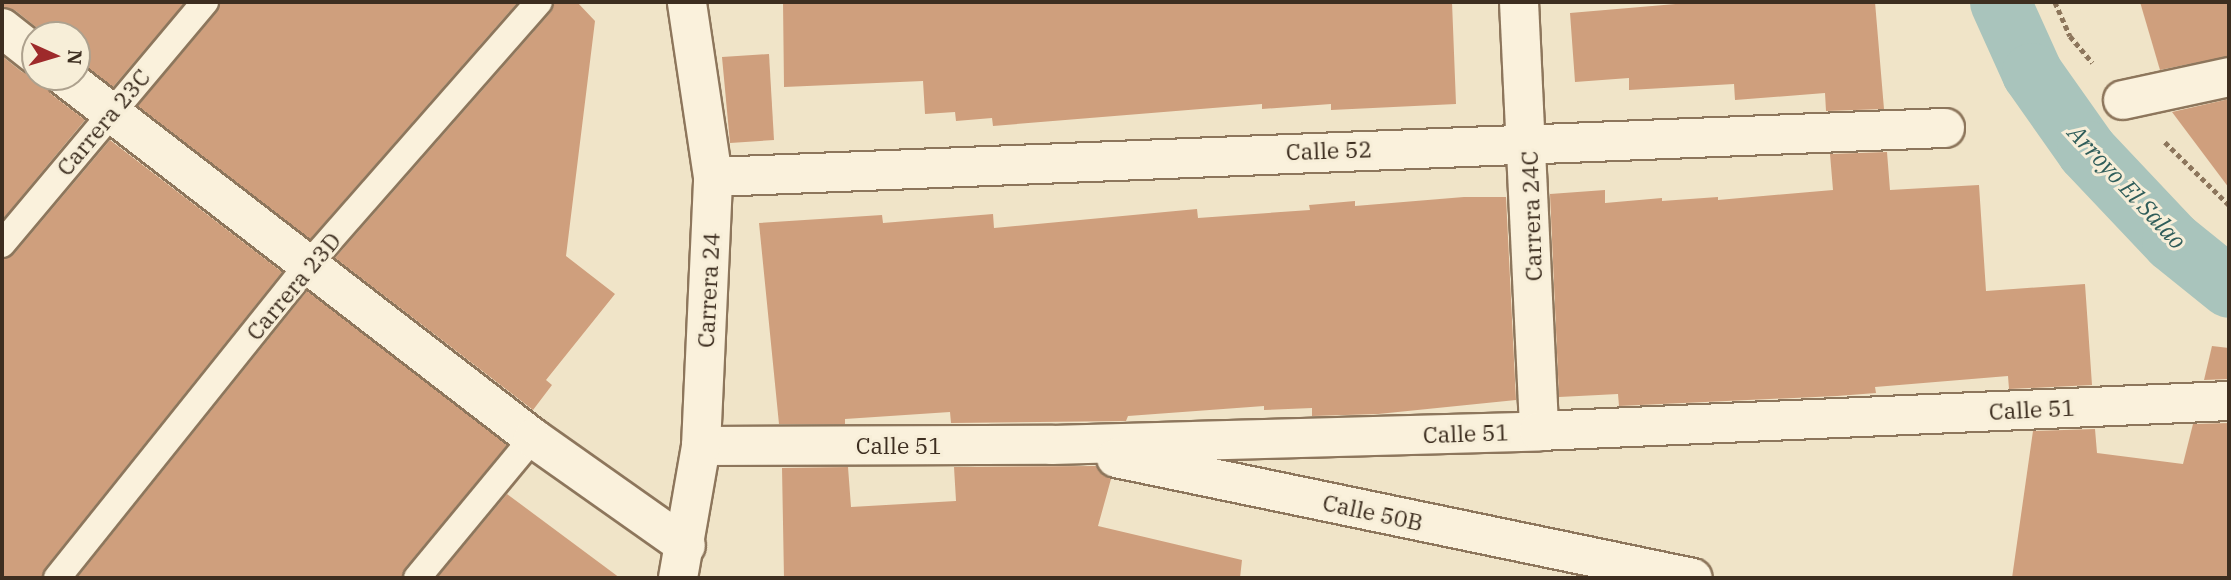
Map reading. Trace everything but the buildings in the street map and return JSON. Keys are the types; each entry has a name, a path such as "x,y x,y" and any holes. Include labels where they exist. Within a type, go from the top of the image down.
{"street":[{"name":"Carrera 24","path":"682,562 701,446 713,177 687,2"},
{"name":"Carrera 24C","path":"1520,2 1539,431"},
{"path":"2,28 21,43"},
{"path":"2123,100 2229,77"},
{"path":"83,91 533,438 682,562"},
{"name":"Calle 52","path":"713,177 1528,142 1945,128"},
{"name":"Calle 51","path":"701,446 1052,445 1539,431 2229,401"},
{"name":"Calle 50B","path":"1052,445 1693,578"}],"lane":[{"name":"Carrera 23C","path":"2,244 205,2"},
{"name":"Carrera 23D","path":"57,578 307,266 539,2"},
{"path":"417,578 533,438"}],"waterway":[{"name":"Arroyo El Salao","path":"2000,2 2032,73 2087,151 2172,241 2229,287"}]}
